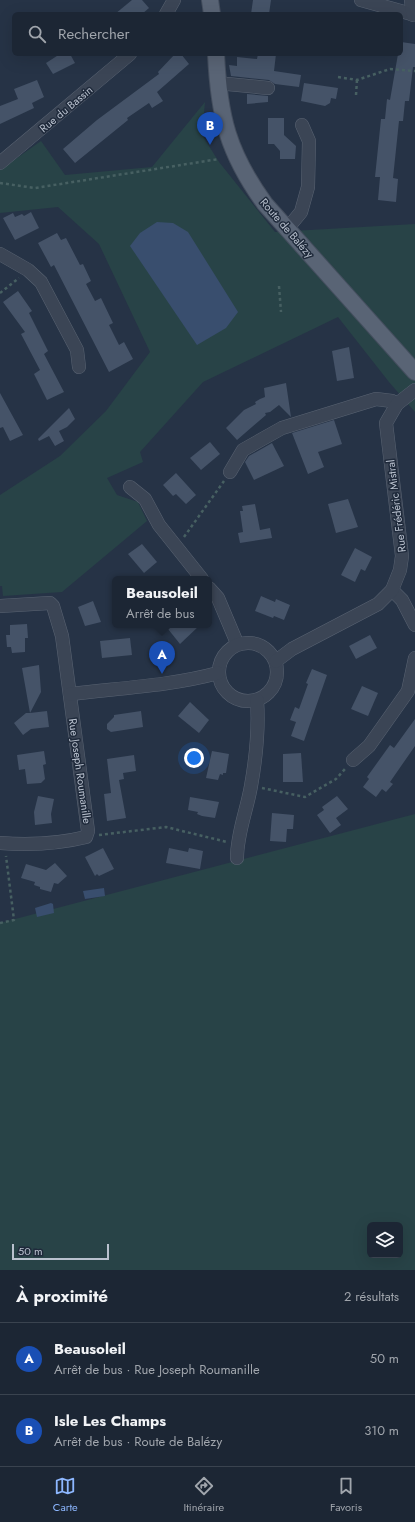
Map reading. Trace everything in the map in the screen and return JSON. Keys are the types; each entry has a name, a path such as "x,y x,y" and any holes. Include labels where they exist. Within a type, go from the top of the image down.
{"main road":[{"name":"Route de Balézy","path":"216,56 220,110 233,152 247,179 265,204 415,372"}],"street":[{"path":"167,12 174,0"},
{"path":"361,0 414,15 411,0"},
{"name":"Rue du Bassin","path":"0,163 128,56"},
{"path":"217,83 268,88"},
{"path":"287,229 301,212 308,186 309,141 302,125"},
{"path":"0,254 28,270 41,282 77,350 79,367"},
{"name":"Rue Frédéric Mistral","path":"276,661 292,649 378,604 392,590 400,570 402,556 386,423 397,404 415,390"},
{"path":"230,472 243,450 282,428 376,399 392,401 397,404"},
{"path":"130,487 145,499 159,525 200,576"},
{"path":"392,590 402,600 415,625"},
{"path":"212,591 218,598 237,644"},
{"name":"Rue Joseph Roumanille","path":"0,606 50,603 53,606 62,636 88,831 86,837 69,841 36,844 2,843"},
{"path":"253,642 260,645 267,649 276,661 277,677 271,691 258,700 244,701 231,696 222,686 218,673 223,655 237,644 253,642"},
{"path":"353,760 369,746 408,691 415,658"},
{"path":"70,694 159,684 201,678 218,673"},
{"path":"237,858 237,844 251,785 258,722 258,700"}],"path":[{"path":"338,77 357,80 390,69 415,71"},
{"path":"356,95 357,80"},
{"path":"0,183 35,188 219,159"},
{"path":"0,292 28,270"},
{"path":"279,286 281,312"},
{"path":"177,548 230,472"},
{"path":"251,785 305,797 336,779 353,760"},
{"path":"86,837 166,827 222,841"},
{"path":"0,923 14,920 2,843"}],"green space":[{"path":"205,102 202,135 219,162 275,232 415,224 415,412 389,382 338,317 203,382 140,452 143,462 107,478 117,495 138,502 147,521 62,592 3,596 2,586 0,586 0,495 60,456 106,411 150,352 99,244 58,207 0,213 0,170 41,141 65,175 152,167"},
{"path":"415,814 415,1270 0,1270 0,923"}],"water":[{"path":"157,222 173,223 188,232 238,312 226,328 197,345 130,246 140,233"},
{"path":"104,888 105,896 85,899 83,891"},
{"path":"51,903 53,904 54,913 37,917 35,908"}],"building":[{"path":"132,0 142,0 149,8 144,12 117,12"},
{"path":"253,0 271,0 269,12 251,12"},
{"path":"403,42 415,44 415,67 413,67 409,101 405,101 403,121 399,121 393,178 398,179 396,202 378,200 380,177 375,177 381,119 385,119 387,99 390,100 398,56 403,56"},
{"path":"57,56 71,56 75,63 53,74 46,63"},
{"path":"173,56 183,56 189,64 157,92 163,101 152,108 149,103 127,118 128,120 75,163 63,149 97,120 159,74 158,72"},
{"path":"258,56 276,56 274,71 301,75 299,87 275,84 269,80 231,76 229,65 237,66 237,57 257,59"},
{"path":"37,80 44,97 32,103 34,108 0,124 0,106 18,99 14,89"},
{"path":"304,83 338,88 336,99 331,98 330,103 325,106 301,101"},
{"path":"247,94 268,96 268,102 247,104"},
{"path":"268,118 284,118 284,135 296,146 295,159 280,159 280,151 274,144 268,144"},
{"path":"31,212 39,228 15,240 3,218 13,213 15,217 22,214 24,216"},
{"path":"57,233 61,240 66,238 80,265 83,264 91,281 86,284 95,301 101,298 113,323 109,325 119,345 124,342 133,359 109,372 54,265 51,267 38,243"},
{"path":"18,291 32,311 29,313 48,351 44,354 64,392 47,400 34,374 40,370 21,334 25,332 3,302"},
{"path":"349,347 354,378 337,381 332,351"},
{"path":"286,383 291,417 279,405 270,412 265,413 266,415 237,440 226,428 244,410 256,404 255,402 265,397 264,388"},
{"path":"0,393 23,435 10,441 3,427 0,428"},
{"path":"69,408 75,419 67,427 59,431 64,441 55,446 49,436 39,441 38,439"},
{"path":"334,420 342,444 318,452 324,467 308,474 292,433"},
{"path":"210,442 220,454 201,470 190,458"},
{"path":"272,443 284,466 254,480 245,462 249,456"},
{"path":"176,473 196,495 186,504 176,494 173,496 163,485"},
{"path":"348,499 358,527 336,533 328,504"},
{"path":"255,504 260,530 270,528 272,538 240,543 238,533 243,532 240,511 243,511 242,506"},
{"path":"142,544 157,562 144,573 128,554"},
{"path":"355,548 372,557 365,571 361,569 355,582 341,575"},
{"path":"261,596 275,602 276,599 290,605 284,620 274,616 273,618 255,611"},
{"path":"93,601 101,622 85,626 78,607"},
{"path":"27,624 28,638 25,638 25,652 12,653 11,647 7,647 6,635 10,635 10,625"},
{"path":"169,628 197,628 180,644 168,629"},
{"path":"370,635 377,648 356,659 349,646"},
{"path":"130,638 132,655 102,658 100,641"},
{"path":"39,665 41,692 30,713 22,668"},
{"path":"312,669 327,675 304,741 291,736 296,722 290,720 295,707 299,709 308,684 306,683"},
{"path":"362,686 378,693 368,716 351,709"},
{"path":"190,702 209,720 199,733 178,716"},
{"path":"47,711 49,727 31,729 23,735 14,723 26,713"},
{"path":"141,711 143,727 111,732 107,729 107,724 114,717 114,715"},
{"path":"415,719 415,746 390,782 393,784 386,792 382,789 376,797 363,787 369,779 367,777 390,745 394,748"},
{"path":"44,751 46,764 43,765 45,779 41,783 27,784 25,769 19,770 17,755"},
{"path":"212,751 229,754 226,773 223,773 223,775 220,774 218,780 206,778"},
{"path":"301,753 303,782 283,782 283,754"},
{"path":"134,755 136,771 123,773 124,779 119,780 126,818 107,821 104,794 111,793 107,759"},
{"path":"38,796 54,799 51,814 52,823 35,825 34,812"},
{"path":"337,796 348,809 336,818 341,825 330,833 317,815 324,810 322,807"},
{"path":"190,797 219,802 215,818 202,816 197,814 198,812 188,810"},
{"path":"272,813 294,815 293,829 287,829 286,842 270,841"},
{"path":"103,848 114,869 99,876 97,874 95,876 85,857"},
{"path":"169,848 188,852 189,848 203,851 200,869 166,863"},
{"path":"55,863 67,876 58,884 54,883 51,892 40,889 40,887 34,885 35,882 21,878 26,864 46,870"}],"place":[{"name":"Isle Les Champs","path":"210,145"},
{"name":"Beausoleil","path":"162,674"}]}
